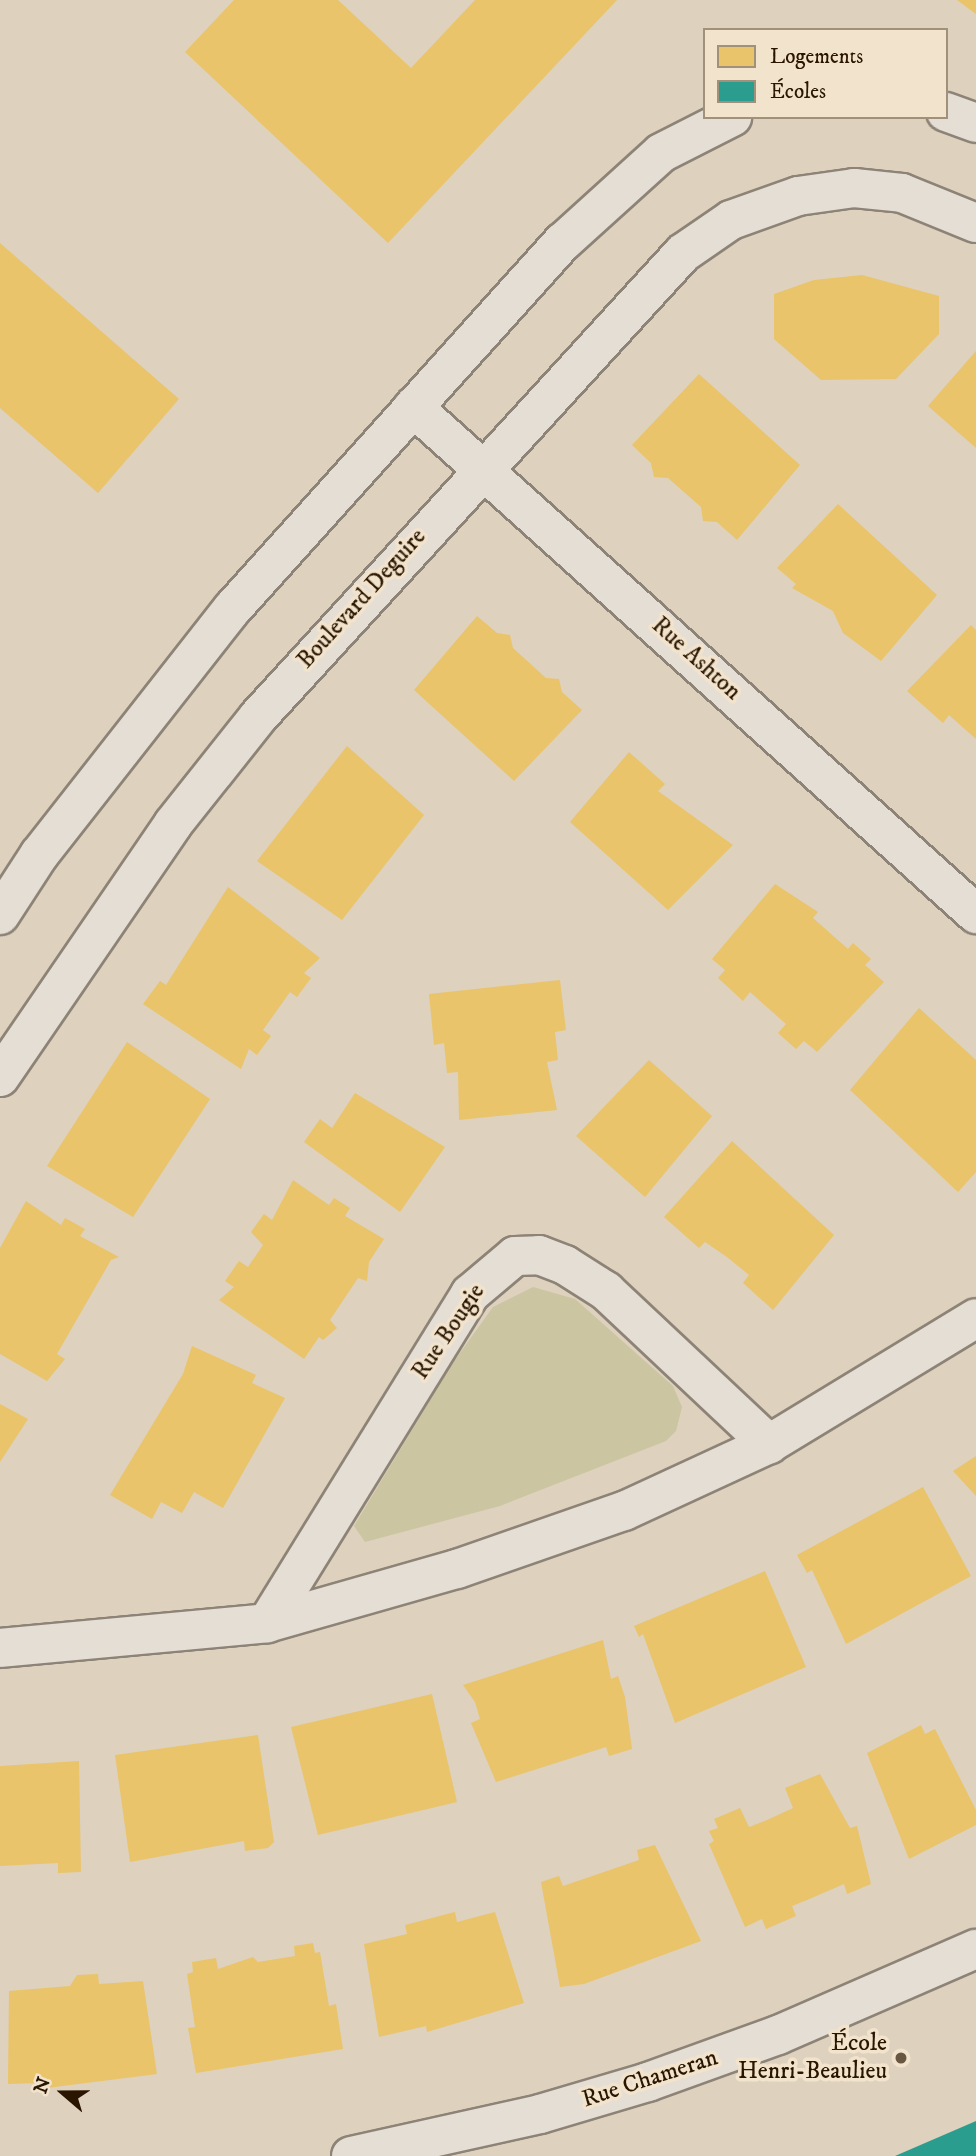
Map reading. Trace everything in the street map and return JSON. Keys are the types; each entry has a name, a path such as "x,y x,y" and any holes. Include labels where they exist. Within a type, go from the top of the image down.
{"street":[{"path":"948,113 976,123"},
{"path":"0,915 152,707 413,407 609,194 661,153 724,120"},
{"name":"Boulevard Deguire","path":"3,1065 232,749 482,466 683,253 731,220 798,196 854,188 902,193 976,223"},
{"name":"Rue Ashton","path":"413,407 482,466 976,914"},
{"name":"Rue Bougie","path":"267,1623 470,1294 516,1256 552,1260 606,1291 769,1444"},
{"path":"0,1648 267,1623 457,1569 624,1511 769,1444 976,1318"},
{"name":"Rue Chameran","path":"373,2154 648,2082 778,2035 976,1949"}],"shaded area":[{"path":"533,1287 575,1299 673,1386 682,1407 676,1431 666,1441 500,1506 365,1542 354,1526 452,1364 493,1307"}],"building: Logements":[{"path":"234,0 338,0 411,68 475,0 617,0 388,243 185,52"},
{"path":"957,0 976,0 976,14"},
{"path":"0,243 179,399 98,493 0,408"},
{"path":"862,275 939,296 939,334 896,379 821,380 774,339 774,294 814,280"},
{"path":"976,351 976,448 928,406"},
{"path":"699,374 800,465 737,540 717,522 703,521 701,507 668,478 654,477 651,463 632,445"},
{"path":"838,504 937,595 881,661 843,633 833,611 792,588 796,584 777,568"},
{"path":"477,616 497,633 510,635 513,648 546,678 559,679 562,692 582,710 514,781 414,690"},
{"path":"971,625 976,630 976,739 949,715 943,723 907,691"},
{"path":"347,746 424,815 342,920 257,861"},
{"path":"629,752 665,784 658,791 733,845 668,910 570,822"},
{"path":"775,884 818,912 813,918 848,949 853,943 871,959 865,965 884,982 817,1052 804,1041 796,1049 778,1033 786,1024 750,992 743,1001 718,978 725,970 712,959"},
{"path":"228,887 320,958 304,973 311,978 297,997 290,992 263,1030 271,1036 257,1055 249,1049 241,1069 143,1004 160,981 166,985"},
{"path":"560,980 566,1030 555,1032 558,1060 547,1062 557,1110 459,1120 458,1072 447,1073 444,1043 434,1045 429,994"},
{"path":"919,1008 976,1060 976,1172 958,1192 850,1090"},
{"path":"127,1042 210,1099 133,1217 47,1166"},
{"path":"649,1060 712,1116 645,1197 576,1136"},
{"path":"355,1093 445,1147 400,1212 304,1142 320,1119 332,1128"},
{"path":"732,1141 834,1235 773,1310 743,1283 749,1275 705,1242 699,1248 664,1217"},
{"path":"293,1180 329,1205 334,1198 350,1208 345,1216 384,1239 369,1262 367,1281 358,1278 330,1320 337,1328 323,1340 319,1337 304,1359 219,1300 234,1287 225,1281 239,1261 248,1267 263,1245 251,1232 264,1214 272,1220"},
{"path":"26,1201 61,1225 65,1218 85,1229 80,1236 119,1257 111,1260 57,1354 65,1359 47,1381 0,1354 0,1248"},
{"path":"192,1346 256,1375 252,1383 285,1398 223,1508 194,1492 182,1513 161,1502 152,1519 110,1495 183,1374"},
{"path":"0,1404 28,1419 0,1462"},
{"path":"976,1456 976,1496 953,1471"},
{"path":"923,1487 971,1576 846,1644 812,1570 807,1573 797,1555"},
{"path":"765,1571 806,1667 675,1723 643,1634 639,1637 634,1626"},
{"path":"603,1640 611,1679 618,1676 625,1697 632,1749 609,1756 606,1747 496,1782 471,1723 480,1719 475,1702 463,1685"},
{"path":"432,1694 457,1802 318,1835 291,1727"},
{"path":"921,1725 925,1734 935,1729 976,1810 976,1825 909,1859 867,1753"},
{"path":"258,1735 274,1842 268,1848 245,1851 244,1841 130,1862 115,1755"},
{"path":"79,1761 81,1872 58,1873 58,1863 0,1866 0,1766"},
{"path":"820,1774 850,1828 857,1826 871,1884 847,1894 844,1884 792,1906 796,1916 766,1929 762,1919 745,1927 709,1844 714,1841 709,1831 718,1828 714,1819 740,1808 749,1827 767,1820 793,1808 785,1788"},
{"path":"655,1845 701,1941 584,1984 560,1987 541,1882 559,1876 563,1886 639,1860 637,1850"},
{"path":"455,1912 457,1922 495,1912 524,2003 427,2032 426,2026 379,2037 364,1944 407,1934 405,1925"},
{"path":"313,1943 315,1953 320,1952 329,2006 336,2004 343,2049 196,2073 188,2028 195,2027 187,1974 193,1972 192,1962 216,1958 218,1969 253,1957 258,1962 295,1956 294,1946"},
{"path":"98,1974 99,1984 143,1981 157,2074 39,2089 38,2083 8,2084 9,1991 70,1986 77,1975"}],"building: Écoles":[{"path":"976,2121 976,2156 895,2156"}],"place":[{"name":"École Henri-Beaulieu","path":"901,2058"}]}
